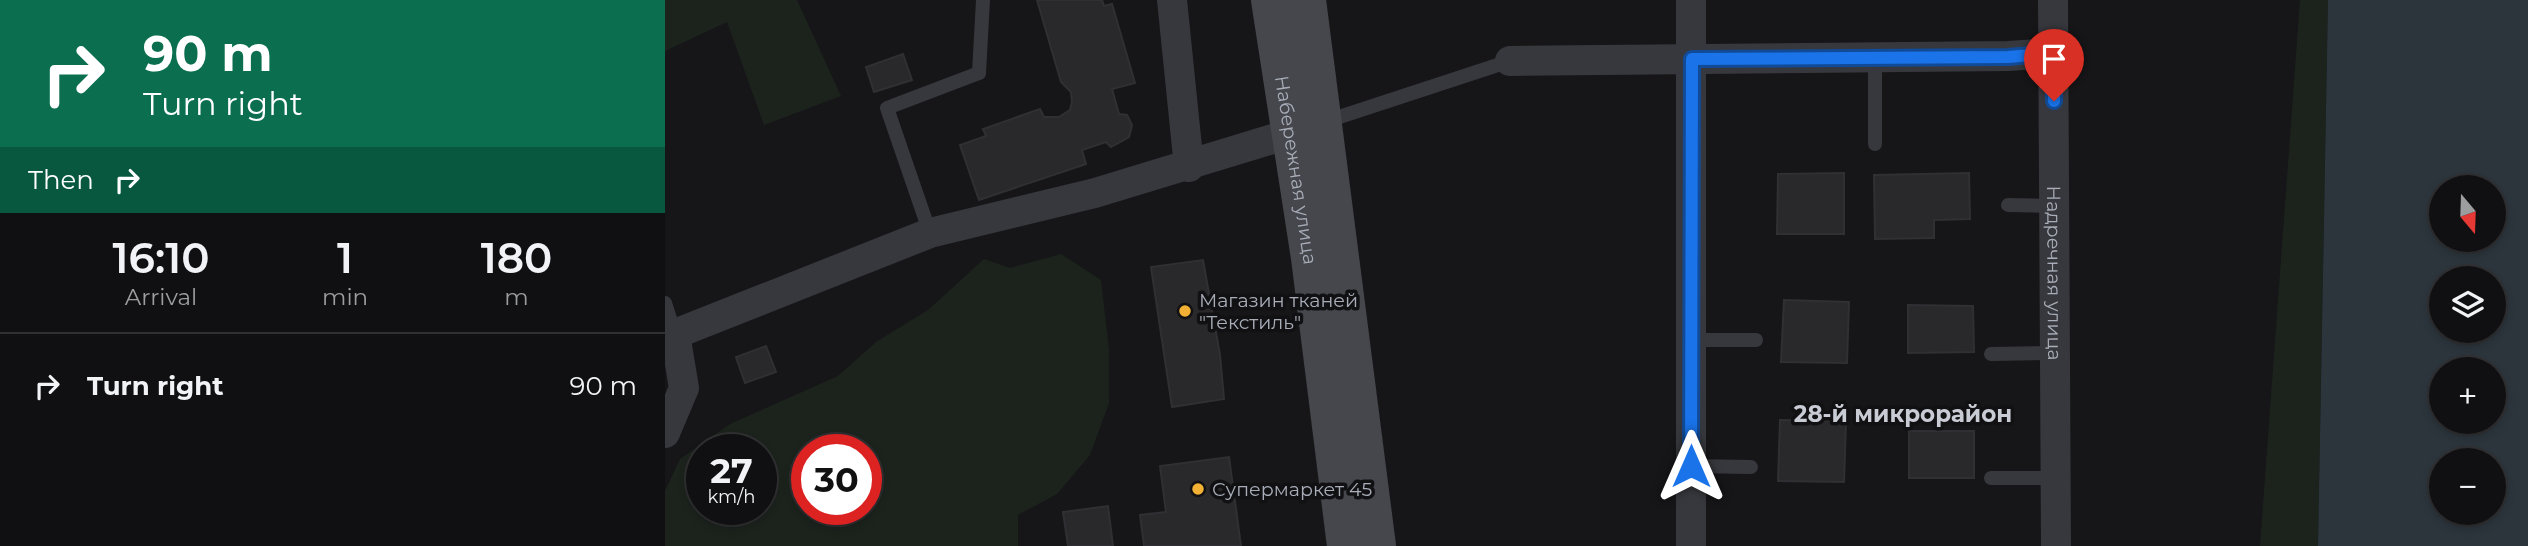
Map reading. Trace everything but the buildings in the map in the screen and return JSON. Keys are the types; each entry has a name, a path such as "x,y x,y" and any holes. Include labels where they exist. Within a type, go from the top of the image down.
{"main road":[{"name":"Набережная улица","path":"1270,0 1306,129 1377,546"},
{"name":"Набережная улица","path":"1307,0 1306,129 1310,258 1346,546"}],"street":[{"path":"1172,0 1189,167"},
{"path":"1691,0 1691,546"},
{"name":"Надречная улица","path":"2053,0 2056,546"},
{"path":"1510,61 2008,57 2054,53"},
{"path":"665,433 684,388 675,334 930,233 1189,167 1306,129"}],"lane":[{"path":"930,233 887,108 979,73 983,0"},
{"path":"1875,57 1875,144"},
{"path":"1306,129 1510,61"},
{"path":"2008,205 2055,206"},
{"path":"665,303 675,334"},
{"path":"1692,340 1756,340"},
{"path":"1991,354 2055,353"},
{"path":"1691,466 1751,467"},
{"path":"1991,478 2056,478"}],"shaded area":[{"path":"665,0 797,0 841,96 764,125 727,22 665,51"},
{"path":"2300,0 2328,0 2318,546 2260,546"},
{"path":"2328,0 2528,0 2528,546 2318,546"},
{"path":"1061,254 1101,280 1109,350 1109,403 1090,455 1057,494 1018,515 1018,546 665,546 665,491 680,459 686,455 686,525 777,525 777,434 716,434 730,424 838,376 876,342 928,310 984,259 1010,268"}],"place":[{"name":"Магазин тканей \"Текстиль\"","path":"1185,311"},
{"name":"Супермаркет 45","path":"1198,489"}],"district":[{"name":"28-й микрорайон","path":"1903,414"}],"route":[{"path":"1691,466 1692,59 2008,57 2054,53 2054,101"}]}
